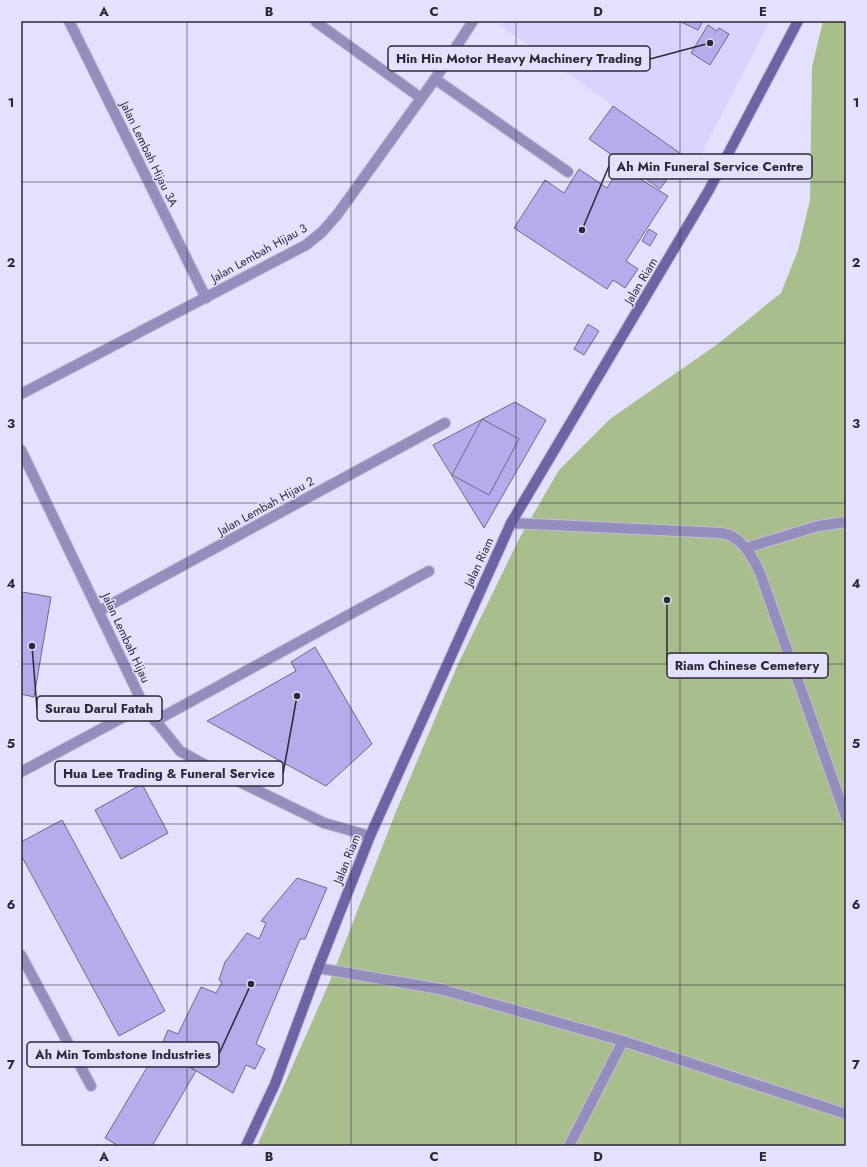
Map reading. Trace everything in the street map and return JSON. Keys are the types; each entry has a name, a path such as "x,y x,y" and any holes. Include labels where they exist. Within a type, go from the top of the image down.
{"main road":[{"name":"Jalan Riam","path":"246,1146 275,1084 318,968 370,836 511,523 709,190 798,21"}],"street":[{"name":"Jalan Lembah Hijau 3A","path":"69,21 206,298"},
{"name":"Jalan Lembah Hijau 3","path":"21,394 306,245 322,232 337,215 435,79 473,21"},
{"path":"316,22 421,98"},
{"path":"435,79 568,172"},
{"name":"Jalan Lembah Hijau 2","path":"100,611 445,423"},
{"name":"Jalan Lembah Hijau","path":"21,450 100,611 144,706 180,750 209,767 324,823 370,836"},
{"path":"746,548 818,526 846,522"},
{"path":"511,523 722,533 733,536 746,548 760,573 846,817"},
{"path":"155,721 428,571"},
{"path":"21,772 144,706"},
{"path":"21,955 91,1086"},
{"path":"318,968 440,989 623,1041 846,1114"},
{"path":"569,1146 623,1041"}],"shaded area":[{"path":"503,21 770,21 696,164 499,25"}],"green space":[{"path":"823,21 846,21 846,1146 257,1146 330,981 397,809 458,664 520,537 559,470 610,419 719,343 781,293 798,250 810,200 812,67"}],"building":[{"path":"679,21 703,21 698,30"},
{"path":"708,25 717,31 719,28 729,34 710,65 691,53"},
{"path":"613,106 684,156 660,189 589,139"},
{"path":"579,169 607,188 618,170 624,169 668,196 626,261 638,269 625,288 613,280 607,289 514,228 545,180 564,193"},
{"path":"649,229 657,234 650,246 642,241"},
{"path":"588,324 599,331 584,355 574,349"},
{"path":"515,402 546,420 484,528 433,445"},
{"path":"482,419 519,439 489,495 452,475"},
{"path":"22,592 51,597 34,697 21,694"},
{"path":"315,647 372,744 326,786 207,721 296,671 291,662"},
{"path":"142,784 168,833 121,859 95,810"},
{"path":"62,820 165,1011 119,1036 21,855 21,842"},
{"path":"297,878 327,888 305,939 300,939 256,1044 265,1049 255,1069 246,1065 233,1093 160,1049 168,1030 178,1034 201,987 216,993 222,982 219,980 225,962 247,933 259,939 266,923 261,921"},
{"path":"158,1049 196,1071 152,1146 119,1146 105,1138"}],"place":[{"name":"Hin Hin Motor Heavy Machinery Trading","path":"710,43"},
{"name":"Ah Min Funeral Service Centre","path":"582,230"},
{"name":"Riam Chinese Cemetery","path":"667,600"},
{"name":"Surau Darul Fatah","path":"32,646"},
{"name":"Hua Lee Trading & Funeral Service","path":"297,696"},
{"name":"Ah Min Tombstone Industries","path":"251,984"}]}
